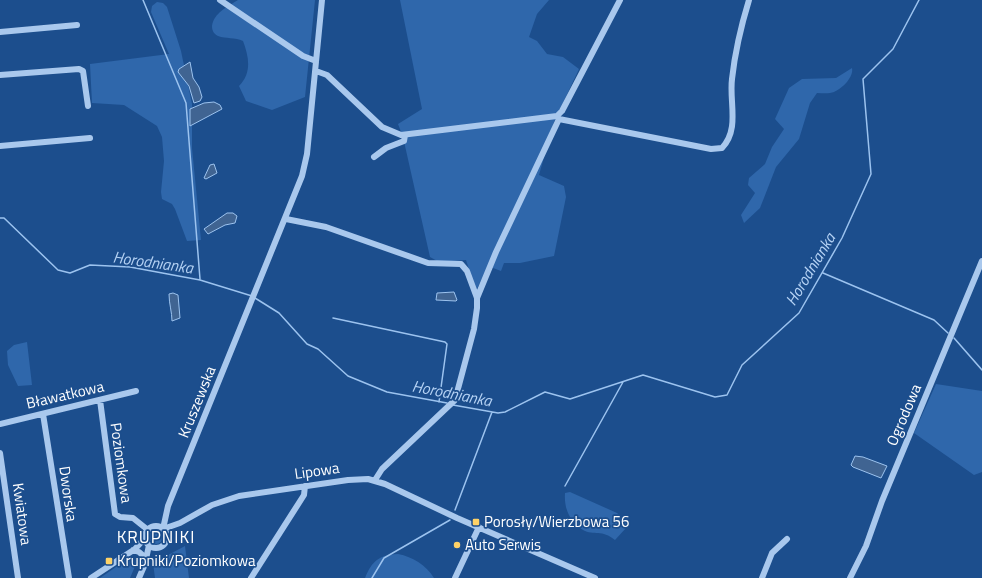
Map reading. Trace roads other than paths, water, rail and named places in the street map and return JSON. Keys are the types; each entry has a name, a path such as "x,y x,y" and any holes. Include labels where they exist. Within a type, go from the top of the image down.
{"street":[{"path":"220,0 303,56 316,61"},
{"name":"Kruszewska","path":"163,529 166,513 257,291 302,176 307,154 322,0"},
{"path":"375,480 382,469 452,404 474,329 477,298 499,245 558,118 620,0"},
{"path":"316,71 327,75 382,127 394,133 405,135 558,118 710,149 722,148 727,143 730,134 734,110 732,81 738,37 749,0"},
{"path":"0,32 77,25"},
{"path":"0,75 79,69 83,71 88,106"},
{"path":"374,156 386,148 404,141 405,135"},
{"path":"0,146 90,138"},
{"path":"286,219 326,227 428,263 461,264 467,271 477,298"},
{"name":"Ogrodowa","path":"850,578 866,546 882,502 982,261"},
{"name":"Bławatkowa","path":"0,424 136,391"},
{"name":"Poziomkowa","path":"100,400 115,514 120,517 133,518 148,530"},
{"name":"Dworska","path":"43,414 68,578"},
{"name":"Kwiatowa","path":"0,453 18,578"},
{"name":"Lipowa","path":"163,529 180,523 212,505 250,494 348,480 375,480 457,518 595,578"},
{"path":"251,578 304,495 305,486"},
{"path":"166,513 171,521 180,523"},
{"name":"Kruszewska","path":"156,527 166,513"},
{"name":"Lipowa","path":"167,536 180,523"},
{"path":"90,578 134,549 145,538 148,530 156,527 163,529 167,536 163,546 156,549 145,561"},
{"path":"454,578 479,527"},
{"path":"145,538 149,545 156,549"},
{"path":"762,578 772,553 787,539"},
{"path":"134,549 149,545"},
{"path":"139,578 149,545"},
{"path":"134,549 142,554 145,561"}],"waterway":[{"path":"143,0 186,103 200,279"},
{"name":"Horodnianka","path":"453,405 498,413 505,412 545,392 570,399 643,375 715,397 727,395 742,365 799,313 842,238 871,174 863,79 893,49 919,0"},
{"name":"Horodnianka","path":"0,218 4,218 58,270 70,273 90,265 130,267 200,280 252,296"},
{"path":"823,273 934,320 948,333"},
{"name":"Horodnianka","path":"255,298 279,313 307,344 318,349 348,376 387,392 447,403"},
{"path":"333,318 445,342 447,344 439,402"},
{"path":"954,338 982,370"},
{"path":"565,486 623,382"},
{"path":"455,510 492,412"},
{"path":"372,578 384,558 450,520"}],"place":[{"name":"Porosły/Wierzbowa 56","path":"476,522"},
{"name":"Auto Serwis","path":"457,545"},
{"name":"Krupniki/Poziomkowa","path":"109,561"}],"district":[{"name":"KRUPNIKI","path":"156,537"}]}
